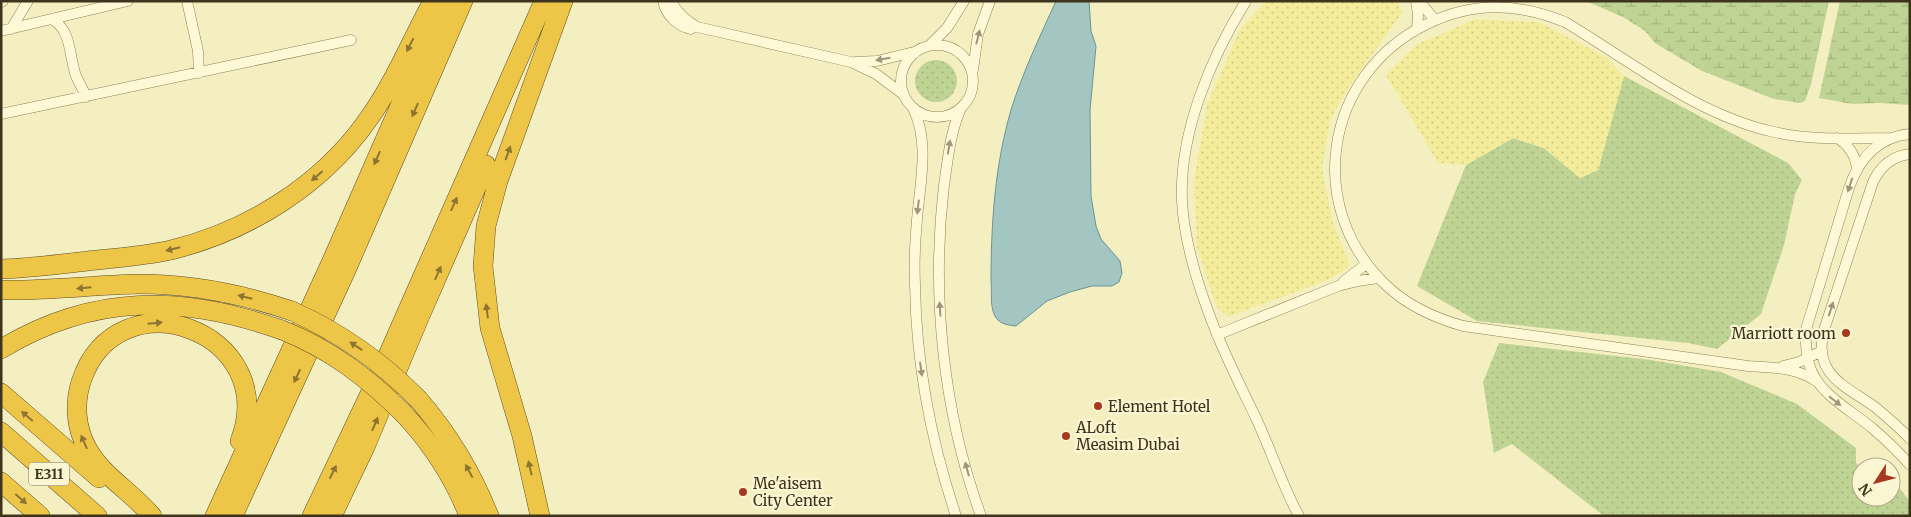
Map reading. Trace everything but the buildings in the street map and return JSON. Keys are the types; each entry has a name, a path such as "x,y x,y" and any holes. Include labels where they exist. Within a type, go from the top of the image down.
{"highway":[{"path":"1,269 38,268 131,257 171,250 229,231 282,202 329,164 366,122 387,91 433,1"},
{"path":"339,265 446,1"},
{"path":"222,513 463,1"},
{"path":"332,516 365,447 413,315 544,1"},
{"path":"312,516 413,315 558,1"},
{"path":"540,516 522,436 490,328 483,266 486,226 498,180 563,1"},
{"path":"1,290 59,290 139,284 183,286 235,294 292,311 339,335 365,352 388,370 419,400 456,448 476,484 489,516"},
{"path":"1,349 31,332 62,319 110,307 151,305 214,311 255,320 314,344 351,367 384,393 437,454 457,488 469,516"},
{"path":"152,516 92,456 79,428 77,397 82,376 99,350 124,331 154,323 185,326 213,340 231,359 243,382 247,402 246,423 240,444 220,480 217,494 222,513"},
{"path":"1,393 144,516"},
{"name":"E311","path":"1,432 97,516"},
{"name":"E311","path":"1,482 40,516"}],"street":[{"path":"6,30 28,1"},
{"path":"6,30 72,16 128,1"},
{"path":"663,1 670,16 678,23 687,28 708,29"},
{"path":"671,1 677,12 686,21 697,27 851,62 876,74 903,94 913,108 923,140 915,248 919,353 931,429 956,516"},
{"path":"851,62 877,61 915,52 930,45 947,28 964,1"},
{"path":"913,108 922,114 937,117 952,114 968,100 971,92 978,34 990,1"},
{"path":"1246,1 1218,50 1197,103 1192,121 1182,200 1189,246 1201,291 1217,335 1298,515"},
{"path":"1418,1 1435,20"},
{"path":"1417,29 1418,1"},
{"path":"187,2 203,72"},
{"path":"1816,381 1792,370 1748,366 1463,326 1443,320 1411,304 1378,278 1366,264 1349,236 1338,201 1334,161 1337,141 1348,102 1370,68 1392,46 1417,29 1435,20 1459,12 1500,6 1523,5 1565,22 1682,95 1755,128 1796,136 1837,138 1892,138 1910,134"},
{"path":"65,32 72,16"},
{"path":"53,20 65,32 82,98"},
{"path":"1,114 351,40"},
{"path":"930,45 942,44 957,51 968,63 972,73"},
{"path":"903,94 901,75 904,66 915,52"},
{"path":"961,108 950,140 940,237 939,296 943,350 951,403 967,473 981,516"},
{"path":"1837,138 1852,152 1857,168"},
{"path":"1892,138 1874,148 1857,168 1805,337 1807,358 1816,381 1831,398 1881,436 1910,465"},
{"path":"1910,154 1890,161 1877,174 1873,182 1824,330 1822,351 1826,366 1836,381 1875,407 1910,438"},
{"path":"1338,286 1366,264"},
{"path":"1217,335 1338,286 1378,278"},
{"path":"1775,368 1822,351"}],"green space":[{"path":"1586,1 1829,1 1811,84 1805,101 1800,103 1774,99 1702,71 1655,43 1645,31 1623,17"},
{"path":"1840,1 1910,1 1910,105 1852,104 1819,98"},
{"path":"940,60 948,63 954,69 957,81 954,93 948,99 932,102 924,99 918,93 915,77 918,69 924,63"},
{"path":"1624,76 1788,163 1802,180 1795,194 1784,245 1761,314 1717,349 1688,343 1477,321 1417,286 1466,165 1513,138 1544,148 1580,178 1598,170"},
{"path":"1499,343 1651,360 1721,372 1797,404 1856,448 1856,457 1851,457 1851,507 1901,507 1901,490 1910,502 1910,516 1604,516 1512,444 1494,453 1483,382"}],"sand":[{"path":"1266,1 1398,1 1402,13 1348,88 1330,121 1322,167 1332,220 1350,265 1333,278 1228,317 1216,306 1197,247 1194,180 1207,105 1240,29"},
{"path":"1475,19 1539,22 1606,57 1624,76 1598,170 1580,178 1544,148 1513,138 1466,165 1438,163 1386,75 1416,45"}],"water":[{"path":"1056,1 1089,1 1091,31 1096,46 1090,110 1091,196 1096,226 1101,239 1120,261 1122,273 1119,282 1112,286 1092,286 1047,301 1016,326 1013,326 998,320 992,306 992,237 995,194 1001,151 1015,96"}],"place":[{"name":"Marriott room","path":"1846,333"},
{"name":"Element Hotel","path":"1098,406"},
{"name":"ALoft Measim Dubai","path":"1066,436"},
{"name":"Me'aisem City Center","path":"743,492"}]}
